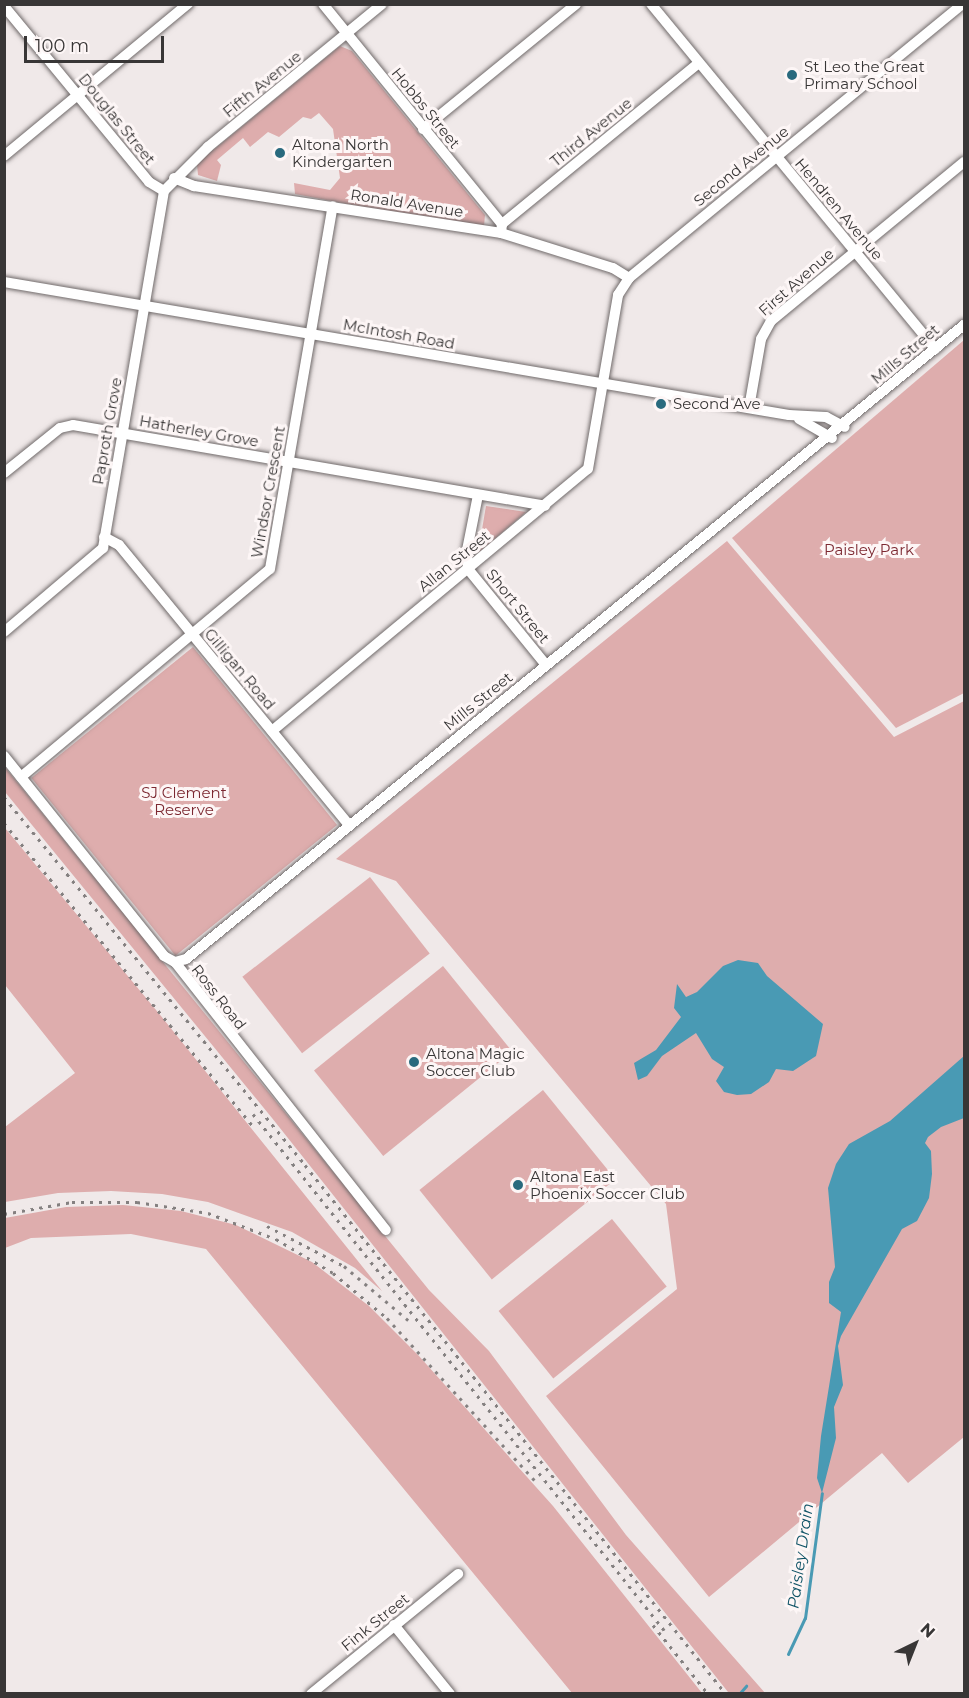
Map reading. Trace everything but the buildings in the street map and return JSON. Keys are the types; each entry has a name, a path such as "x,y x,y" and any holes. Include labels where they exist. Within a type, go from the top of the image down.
{"street":[{"path":"4,156 188,4"},
{"name":"Hobbs Street","path":"323,4 502,228"},
{"name":"Fifth Avenue","path":"164,191 174,178 382,4"},
{"path":"423,129 576,4"},
{"name":"Hendren Avenue","path":"651,4 935,349"},
{"name":"Douglas Street","path":"4,6 149,182 164,191"},
{"name":"Second Avenue","path":"603,384 618,295 629,278 961,8"},
{"name":"Third Avenue","path":"502,228 699,63"},
{"name":"First Avenue","path":"749,408 764,329 964,162"},
{"name":"Ronald Avenue","path":"174,178 194,186 502,228 612,268 629,278"},
{"name":"Paproth Grove","path":"4,632 99,554 104,537 164,191"},
{"name":"Windsor Crescent","path":"21,777 193,636 270,569 333,206"},
{"name":"McIntosh Road","path":"4,282 789,415 826,417 843,425"},
{"name":"Mills Street","path":"175,962 186,959 964,325"},
{"name":"Allan Street","path":"272,731 588,469 603,384"},
{"name":"McIntosh Road","path":"789,415 830,436"},
{"name":"Hatherley Grove","path":"4,473 65,425 545,506"},
{"name":"Short Street","path":"478,495 467,550 468,569 546,665"},
{"name":"Gilligan Road","path":"104,537 119,545 349,825"},
{"name":"Ross Road","path":"4,756 164,956 175,962 386,1230"},
{"name":"Fink Street","path":"310,1694 458,1574"},
{"path":"394,1625 450,1694"}],"green space":[{"path":"340,46 352,51 485,215 484,226 462,226 295,194 294,183 330,190 340,178 333,129 319,113 311,119 303,117 279,137 268,132 250,147 243,138 217,160 221,165 217,181 198,175 197,165 206,156"},
{"name":"Paisley Park","path":"964,340 964,693 896,728 732,538"},
{"path":"486,506 526,512 478,553"},
{"path":"727,541 894,737 964,701 964,1437 908,1483 882,1453 709,1597 546,1396 677,1289 666,1204 396,881 336,859"},
{"name":"SJ Clement Reserve","path":"193,647 337,825 175,956 31,778"},
{"path":"4,766 429,1290 489,1351 626,1535 765,1693 728,1692 272,1118 5,792"},
{"path":"5,828 161,1016 382,1291 355,1268 292,1232 208,1202 162,1194 111,1191 58,1193 5,1202 5,1127 75,1073 5,985"},
{"path":"370,877 430,953 302,1053 242,977"},
{"name":"Altona Magic Soccer Club","path":"443,966 512,1051 383,1156 314,1070"},
{"name":"Altona East Phoenix Soccer Club","path":"543,1090 615,1179 492,1279 419,1190"},
{"path":"123,1205 181,1211 236,1225 312,1262 369,1306 419,1356 553,1506 702,1693 572,1693 206,1249 131,1234 31,1238 5,1248 5,1218 66,1207"},
{"path":"612,1219 667,1287 553,1378 499,1311"}],"water":[{"path":"738,960 758,963 767,976 823,1024 816,1056 793,1071 776,1069 769,1082 751,1094 737,1095 724,1092 716,1081 724,1067 712,1059 696,1033 662,1056 647,1076 638,1080 634,1063 656,1050 681,1017 674,1008 677,984 686,997 697,992 723,966"},
{"path":"964,1056 964,1118 941,1127 928,1137 925,1143 931,1151 932,1174 929,1198 917,1221 902,1229 841,1336 838,1346 843,1385 834,1407 836,1438 822,1493 817,1478 821,1436 841,1312 829,1303 829,1282 835,1267 828,1188 836,1164 849,1144 890,1121"}],"waterway":[{"name":"Paisley Drain","path":"788,1654 805,1618 822,1493"},
{"path":"739,1694 746,1686"}],"railway":[{"path":"4,797 305,1165 726,1694"},
{"path":"4,823 254,1127"},
{"path":"253,1114 664,1630"},
{"path":"4,1214 72,1202 137,1202 208,1213 276,1239 333,1273 387,1318 537,1483"},
{"path":"267,1226 344,1266 408,1320"},
{"path":"653,1625 708,1694"}],"place":[{"name":"St Leo the Great Primary School","path":"792,75"},
{"name":"Altona North Kindergarten","path":"280,153"},
{"name":"Second Ave","path":"661,404"},
{"name":"Altona Magic Soccer Club","path":"414,1062"},
{"name":"Altona East Phoenix Soccer Club","path":"518,1185"}]}
